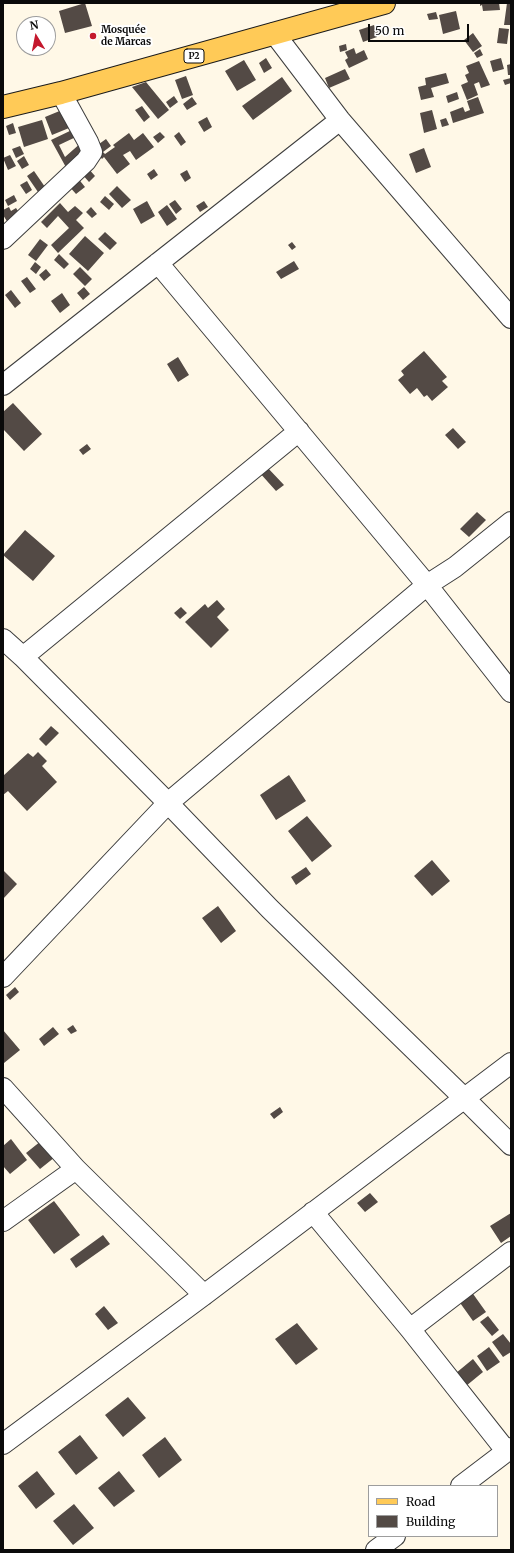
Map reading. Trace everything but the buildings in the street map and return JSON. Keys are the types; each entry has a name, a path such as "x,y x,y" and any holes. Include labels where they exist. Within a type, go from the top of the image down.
{"main road":[{"name":"P2","path":"3,107 61,93 384,3"}],"street":[{"path":"274,33 340,120 511,318"},
{"path":"3,239 86,161 92,152 61,93"},
{"path":"3,385 340,120"},
{"path":"158,263 427,585 511,692"},
{"path":"23,657 299,431"},
{"path":"3,977 168,803 427,585 455,567 511,522"},
{"path":"3,639 23,657 168,803 270,909 511,1145"},
{"path":"3,1444 204,1295 511,1063"},
{"path":"3,1088 76,1169 204,1295"},
{"path":"3,1221 76,1169"},
{"path":"313,1212 509,1450 462,1485"},
{"path":"410,1329 511,1252"},
{"path":"376,1550 394,1537"}],"place":[{"name":"Mosquée de Marcas","path":"93,36"}]}
